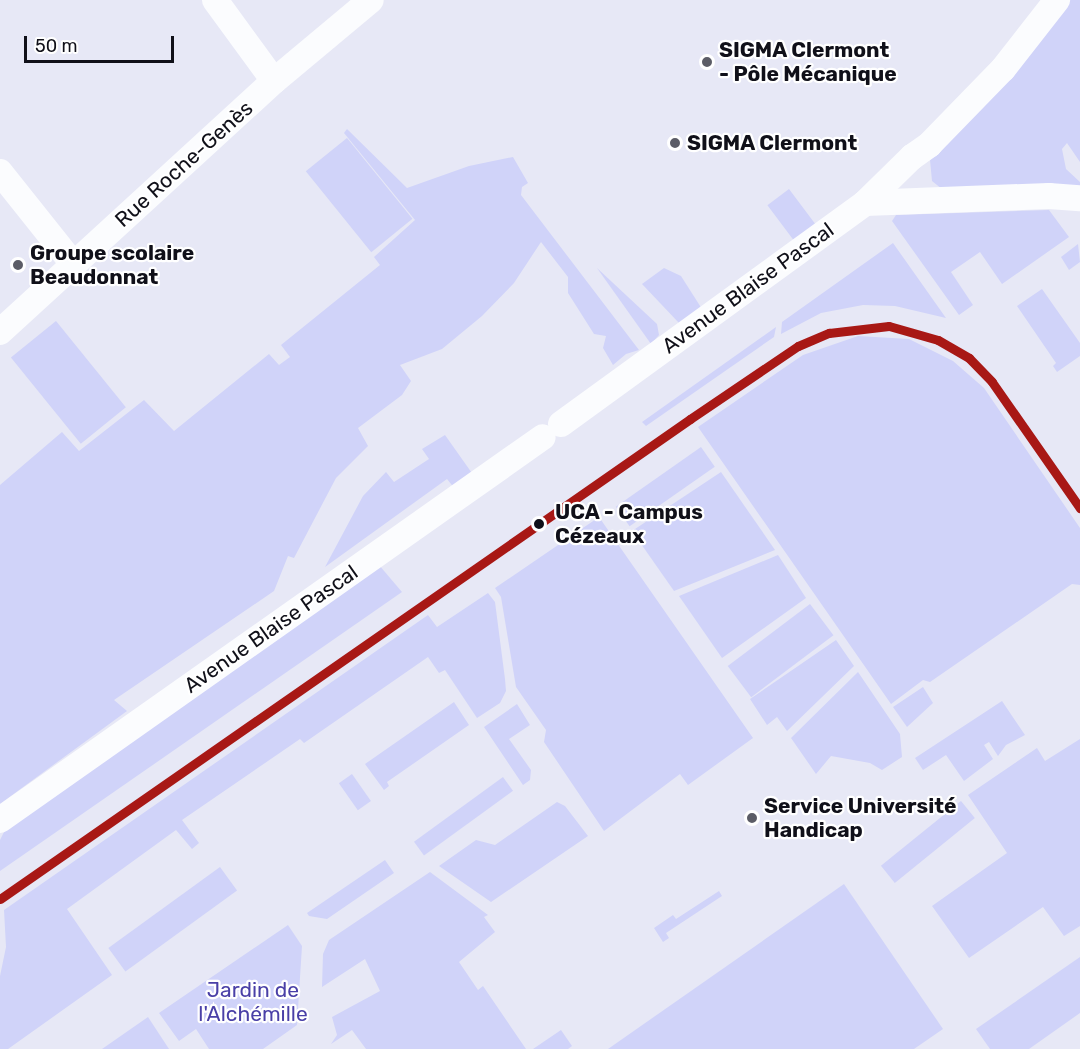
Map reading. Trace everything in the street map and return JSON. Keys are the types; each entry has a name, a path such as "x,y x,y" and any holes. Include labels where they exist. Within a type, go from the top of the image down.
{"street":[{"path":"215,0 274,81"},
{"name":"Rue Roche-Genès","path":"0,332 274,81 370,0"},
{"name":"Avenue Blaise Pascal","path":"0,820 552,431 865,202 912,157 929,145 1003,69 1049,4"},
{"path":"917,199 929,145"},
{"path":"0,172 74,265"},
{"path":"865,202 917,199 1080,198"}],"green space":[{"path":"1070,0 1080,0 1080,162 1067,143 1062,149 1066,169 1080,182 1080,190 942,189 932,181 930,160 1008,75"},
{"path":"347,129 407,188 469,166 513,157 528,183 522,187 521,195 639,350 626,354 613,365 603,348 606,336 594,334 568,293 568,277 541,242 514,283 482,316 442,349 400,365 411,381 402,395 358,428 368,446 336,478 294,558 288,556 274,591 114,700 127,711 0,804 0,485 62,432 79,451 144,400 174,431 269,354 279,365 290,357 281,345 380,265 374,257 415,220 344,133"},
{"path":"347,138 412,219 371,252 306,171"},
{"path":"789,189 815,224 794,240 767,205"},
{"path":"1049,210 1069,237 1002,284 980,252 951,272 973,305 959,315 892,221 896,215"},
{"path":"893,243 946,318 895,306 863,305 821,313 781,334 782,322"},
{"path":"1078,244 1080,262 1069,270 1061,257"},
{"path":"597,268 657,324 659,335 651,344"},
{"path":"664,268 681,276 702,309 679,323 642,284"},
{"path":"1042,289 1080,343 1080,356 1057,372 1053,366 1056,363 1017,306"},
{"path":"56,321 126,407 81,444 11,358"},
{"path":"776,327 774,337 646,426 642,422"},
{"path":"858,336 909,339 953,361 984,388 1080,528 1080,585 1072,584 930,682 923,680 891,704 698,427 803,355"},
{"path":"445,435 474,476 455,489 447,479 325,567 363,496 386,472 394,482 429,459 422,449"},
{"path":"701,447 715,467 630,526 616,507"},
{"path":"721,472 775,550 674,591 632,531"},
{"path":"599,517 753,738 688,785 680,774 604,831 544,742 546,730 516,687 501,597 495,588"},
{"path":"778,555 806,598 722,658 679,596"},
{"path":"379,565 402,592 0,871 0,840 5,830"},
{"path":"488,593 495,602 505,679 506,691 500,703 477,718 445,670 439,673 428,657 304,743 300,739 182,820 199,843 192,849 176,830 67,909 112,975 8,1049 0,1049 0,976 6,947 4,910 428,615 437,627"},
{"path":"810,604 833,635 751,697 728,666"},
{"path":"836,640 854,666 787,731 777,717 767,725 750,699"},
{"path":"858,672 900,734 902,757 882,770 870,763 831,756 816,774 791,738"},
{"path":"923,687 933,703 907,727 893,707"},
{"path":"1002,701 1025,735 1006,745 998,756 989,742 984,745 993,759 964,781 946,755 923,770 915,758"},
{"path":"454,702 469,725 387,782 389,786 384,790 365,764"},
{"path":"517,704 530,725 509,739 531,770 530,780 523,785 484,727"},
{"path":"1080,739 1080,926 1064,936 1043,907 969,958 932,906 1007,853 968,795 1037,748 1045,761"},
{"path":"352,774 371,801 358,810 339,783"},
{"path":"503,777 513,791 424,855 414,842"},
{"path":"961,801 975,818 895,883 881,866"},
{"path":"557,802 565,806 588,836 491,902 439,866 476,840 495,845"},
{"path":"385,860 394,873 327,919 309,916 307,913"},
{"path":"220,867 237,890 125,972 108,948"},
{"path":"430,872 488,915 484,917 495,932 459,962 478,990 483,986 526,1049 366,1049 352,1030 331,1044 337,1035 332,1017 380,991 365,959 322,987 323,954 329,940"},
{"path":"844,884 943,1029 914,1049 608,1049"},
{"path":"719,891 722,896 666,933 669,938 663,942 654,928 673,915 676,919"},
{"name":"Jardin de l'Alchémille","path":"288,925 302,946 297,1025 263,1049 209,1049 196,1029 179,1041 159,1013"},
{"path":"1080,957 1080,1013 1029,1049 990,1049 976,1029"},
{"path":"148,1017 169,1049 102,1049"},
{"path":"561,1030 572,1046 568,1049 533,1049"}],"transit line":[{"path":"0,899 690,419 798,346 829,333 889,326 938,340 969,358 992,382 1080,508"}],"place":[{"name":"SIGMA Clermont - Pôle Mécanique","path":"707,62"},
{"name":"SIGMA Clermont","path":"675,143"},
{"name":"Groupe scolaire Beaudonnat","path":"18,265"},
{"name":"UCA - Campus Cézeaux","path":"539,524"},
{"name":"Service Université Handicap","path":"752,818"}]}
